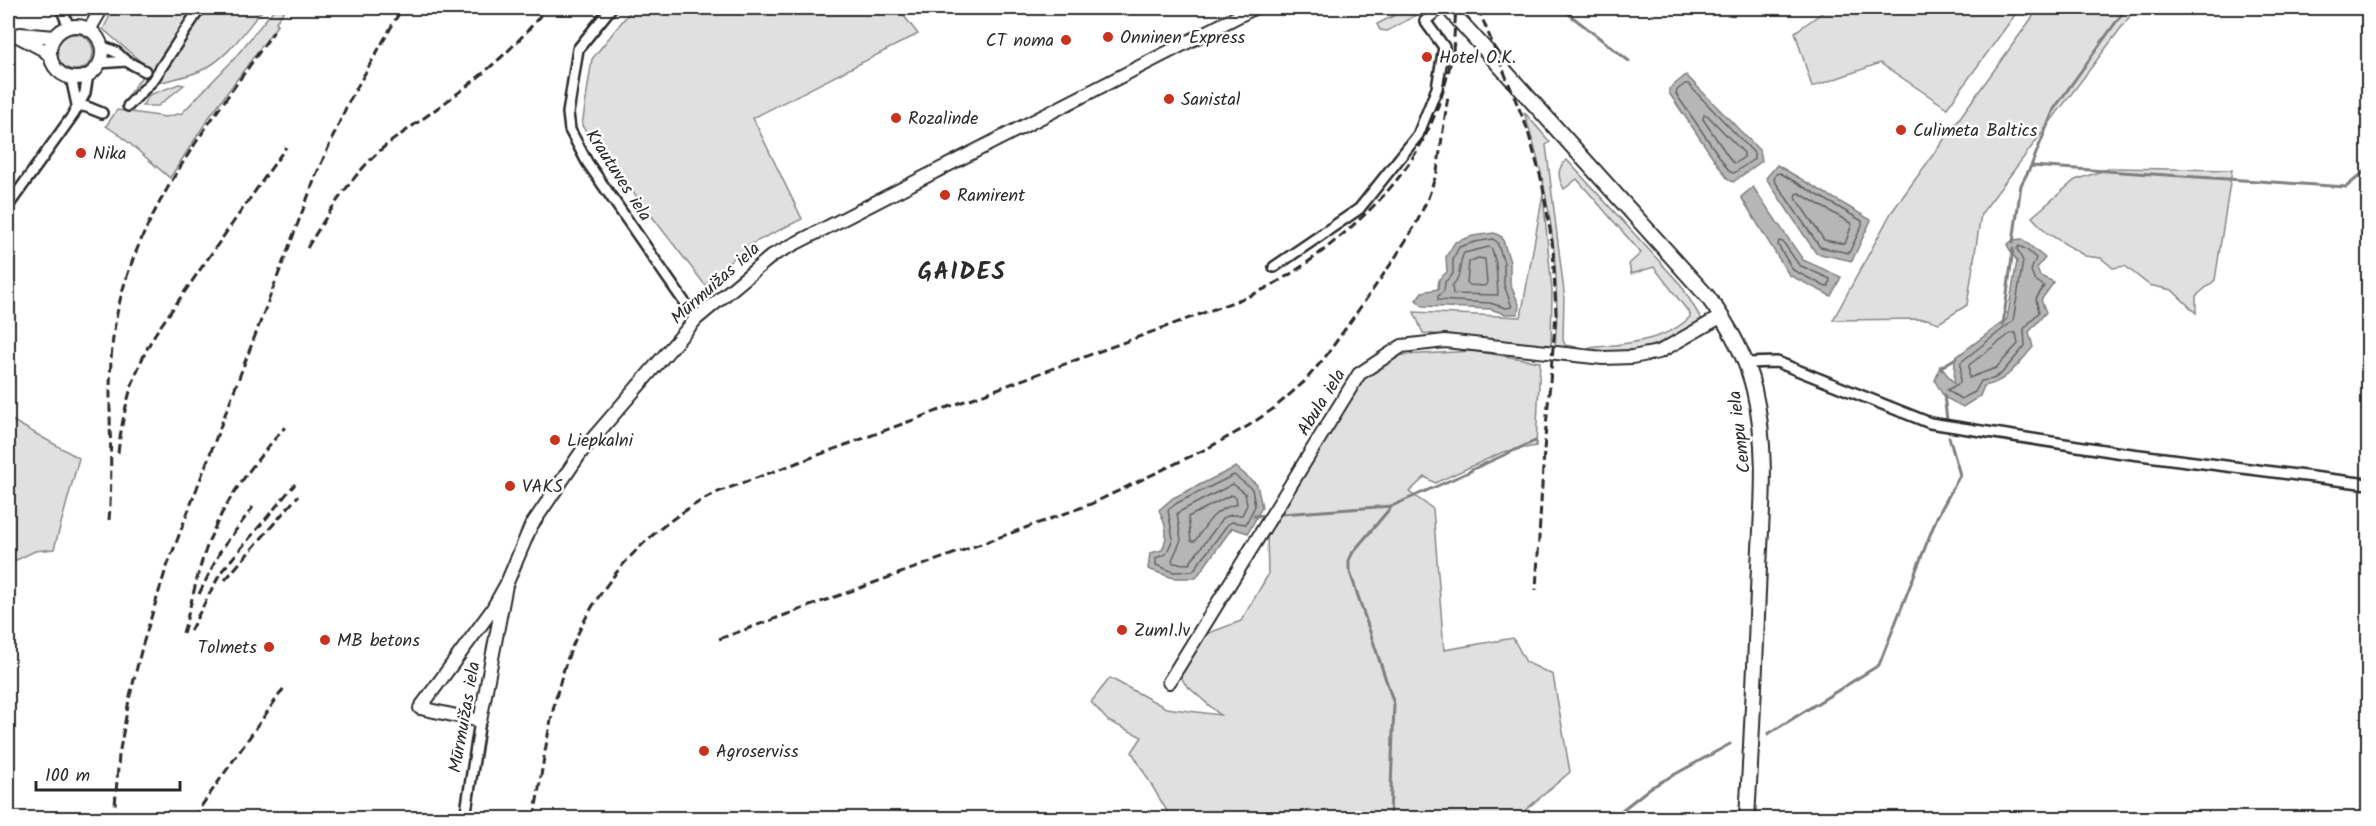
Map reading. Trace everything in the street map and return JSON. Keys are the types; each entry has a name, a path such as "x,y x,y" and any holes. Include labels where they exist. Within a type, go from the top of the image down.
{"main road":[{"name":"Cempu iela","path":"1448,8 1689,274 1722,316 1746,363 1759,414 1763,460 1754,716 1747,819"}],"street":[{"path":"61,8 69,27"},
{"path":"89,30 102,8"},
{"path":"128,106 153,80 200,8"},
{"name":"Krautuves iela","path":"611,8 578,49 568,113 570,130 587,162 696,319"},
{"name":"Mūrmuižas iela","path":"465,819 480,721 506,585 531,526 582,452 696,319 772,255 1254,8"},
{"path":"1274,267 1359,209 1418,135 1437,88 1444,47 1425,21 1441,8"},
{"path":"51,57 51,46 55,37 69,27 82,27 96,36 100,46 99,63"},
{"path":"10,32 55,37"},
{"path":"10,32 44,50 51,57 56,68 71,77 88,74 99,63 126,61"},
{"path":"100,46 116,52 126,61 145,71"},
{"path":"8,206 73,115 85,93 88,74"},
{"path":"71,77 77,105"},
{"path":"77,105 102,113"},
{"name":"Abula iela","path":"1169,682 1359,374 1402,346 1445,341 1603,358 1632,357 1659,352 1722,316"},
{"path":"1746,363 1777,362 1930,423 2116,452 2368,484"},
{"path":"480,721 420,708 492,610 506,585"}],"shaded area":[{"path":"114,8 195,8 156,72 134,94 129,94 148,68 103,29"},
{"path":"206,8 264,8 228,52 210,66 190,75 158,83"},
{"path":"275,8 286,8 276,22 278,24 210,116 170,178 106,126 117,110 166,117 182,113 233,60"},
{"path":"633,8 898,8 918,34 753,118 802,219 747,246 705,285 582,126 592,59"},
{"path":"1403,8 1411,10 1415,16 1387,31 1380,30 1377,24"},
{"path":"1829,8 2020,8 1947,108 1880,63 1812,87 1795,32"},
{"path":"2039,8 2136,8 1981,214 1967,305 1939,323 1927,319 1833,320 1891,213"},
{"path":"75,34 88,39 93,52 88,65 75,70 62,65 57,52 62,39"},
{"path":"179,84 184,85 158,106 142,106 149,95"},
{"path":"1524,112 1550,142 1546,145 1564,292 1563,340 1565,345 1576,347 1576,349 1555,348 1557,287 1552,228 1533,141"},
{"path":"1567,160 1681,285 1702,320 1673,337 1639,349 1587,350 1586,348 1655,337 1680,325 1690,317 1690,314 1654,267 1631,274 1629,264 1641,253 1577,179 1564,189 1559,173 1561,166"},
{"path":"2111,168 2232,170 2215,280 2196,296 2196,313 2172,290 2149,285 2125,266 2113,268 2101,258 2085,256 2047,233 2032,217 2075,180"},
{"path":"1543,194 1552,291 1551,347 1423,333 1414,312 1521,317"},
{"path":"1473,351 1540,362 1536,446 1503,452 1435,483 1425,477 1409,492 1433,509 1444,650 1513,638 1526,662 1553,675 1570,772 1516,818 1171,818 1132,752 1142,737 1108,721 1091,702 1110,678 1166,708 1220,715 1185,684 1174,663 1195,630 1209,633 1241,621 1268,575 1267,533 1360,378 1387,356"},
{"path":"8,418 79,458 54,549 35,551 8,564"}],"water":[{"path":"1686,75 1760,151 1762,161 1733,182 1727,178 1669,93 1669,89"},
{"path":"1777,165 1871,220 1852,261 1816,253 1766,178"},
{"path":"1753,187 1803,260 1841,277 1831,296 1789,275 1741,197"},
{"path":"1494,233 1502,237 1510,262 1510,284 1519,304 1518,314 1505,314 1490,309 1423,306 1416,300 1422,292 1438,289 1439,279 1447,272 1446,257 1455,242"},
{"path":"2022,239 2045,258 2037,268 2040,276 2054,282 2041,300 2046,312 2029,332 2033,347 2023,359 2005,377 1984,386 1980,396 1963,407 1944,397 1935,381 1940,366 1954,383 1955,358 2007,319 2017,261 2007,245 2013,240"},
{"path":"1236,467 1257,485 1262,507 1248,533 1232,528 1196,578 1173,578 1148,569 1150,553 1162,550 1166,535 1159,510 1173,498"}],"waterway":[{"path":"1561,8 1629,61"},
{"path":"2031,166 2054,109 2126,8"},
{"path":"2013,242 2021,185 2031,166 2346,187 2368,169"},
{"path":"2003,325 2013,249"},
{"path":"1942,370 1941,367 1956,358"},
{"path":"1944,395 1947,420"},
{"path":"1768,734 1879,665 1937,517 1960,475 1949,437"},
{"path":"1471,470 1535,441"},
{"path":"1392,506 1471,471"},
{"path":"1281,514 1392,506 1353,552 1349,560 1349,569 1394,704 1390,818"},
{"path":"1254,516 1268,515"},
{"path":"1612,818 1650,788 1730,744"}],"railway":[{"path":"114,818 119,755 129,700 142,647 165,572 317,173 348,103 402,8"},
{"path":"307,248 341,195 372,158 493,64 521,38 546,8"},
{"path":"1453,51 1456,8"},
{"path":"1478,8 1527,128 1542,182 1553,248 1556,314 1544,450 1536,590"},
{"path":"109,520 111,361 121,295 135,254 153,214 175,176 274,31"},
{"path":"534,818 552,713 571,649 601,594 641,546 665,525 690,507 718,492 1252,295 1286,277 1316,256 1360,219 1381,198 1415,154 1439,105 1454,45"},
{"path":"719,639 1091,504 1208,448 1273,409 1304,382 1326,356 1393,261 1416,224 1437,172 1448,96"},
{"path":"118,453 130,391 147,348 286,147"},
{"path":"183,633 212,534 229,501 249,471 285,427"},
{"path":"190,631 221,572 295,484"},
{"path":"225,580 298,496"},
{"path":"199,594 221,550 253,507"},
{"path":"193,818 284,688"}],"place":[{"name":"Onninen Express","path":"1108,37"},
{"name":"CT noma","path":"1066,40"},
{"name":"Hotel O.K.","path":"1427,57"},
{"name":"Sanistal","path":"1169,99"},
{"name":"Rozalinde","path":"896,118"},
{"name":"Culimeta Baltics","path":"1901,130"},
{"name":"Nika","path":"81,153"},
{"name":"Ramirent","path":"945,195"},
{"name":"Liepkalni","path":"555,440"},
{"name":"VAKS","path":"510,486"},
{"name":"Zum1.lv","path":"1122,630"},
{"name":"MB betons","path":"325,640"},
{"name":"Tolmets","path":"269,647"},
{"name":"Agroserviss","path":"704,751"}],"district":[{"name":"GAIDES","path":"962,271"}]}
